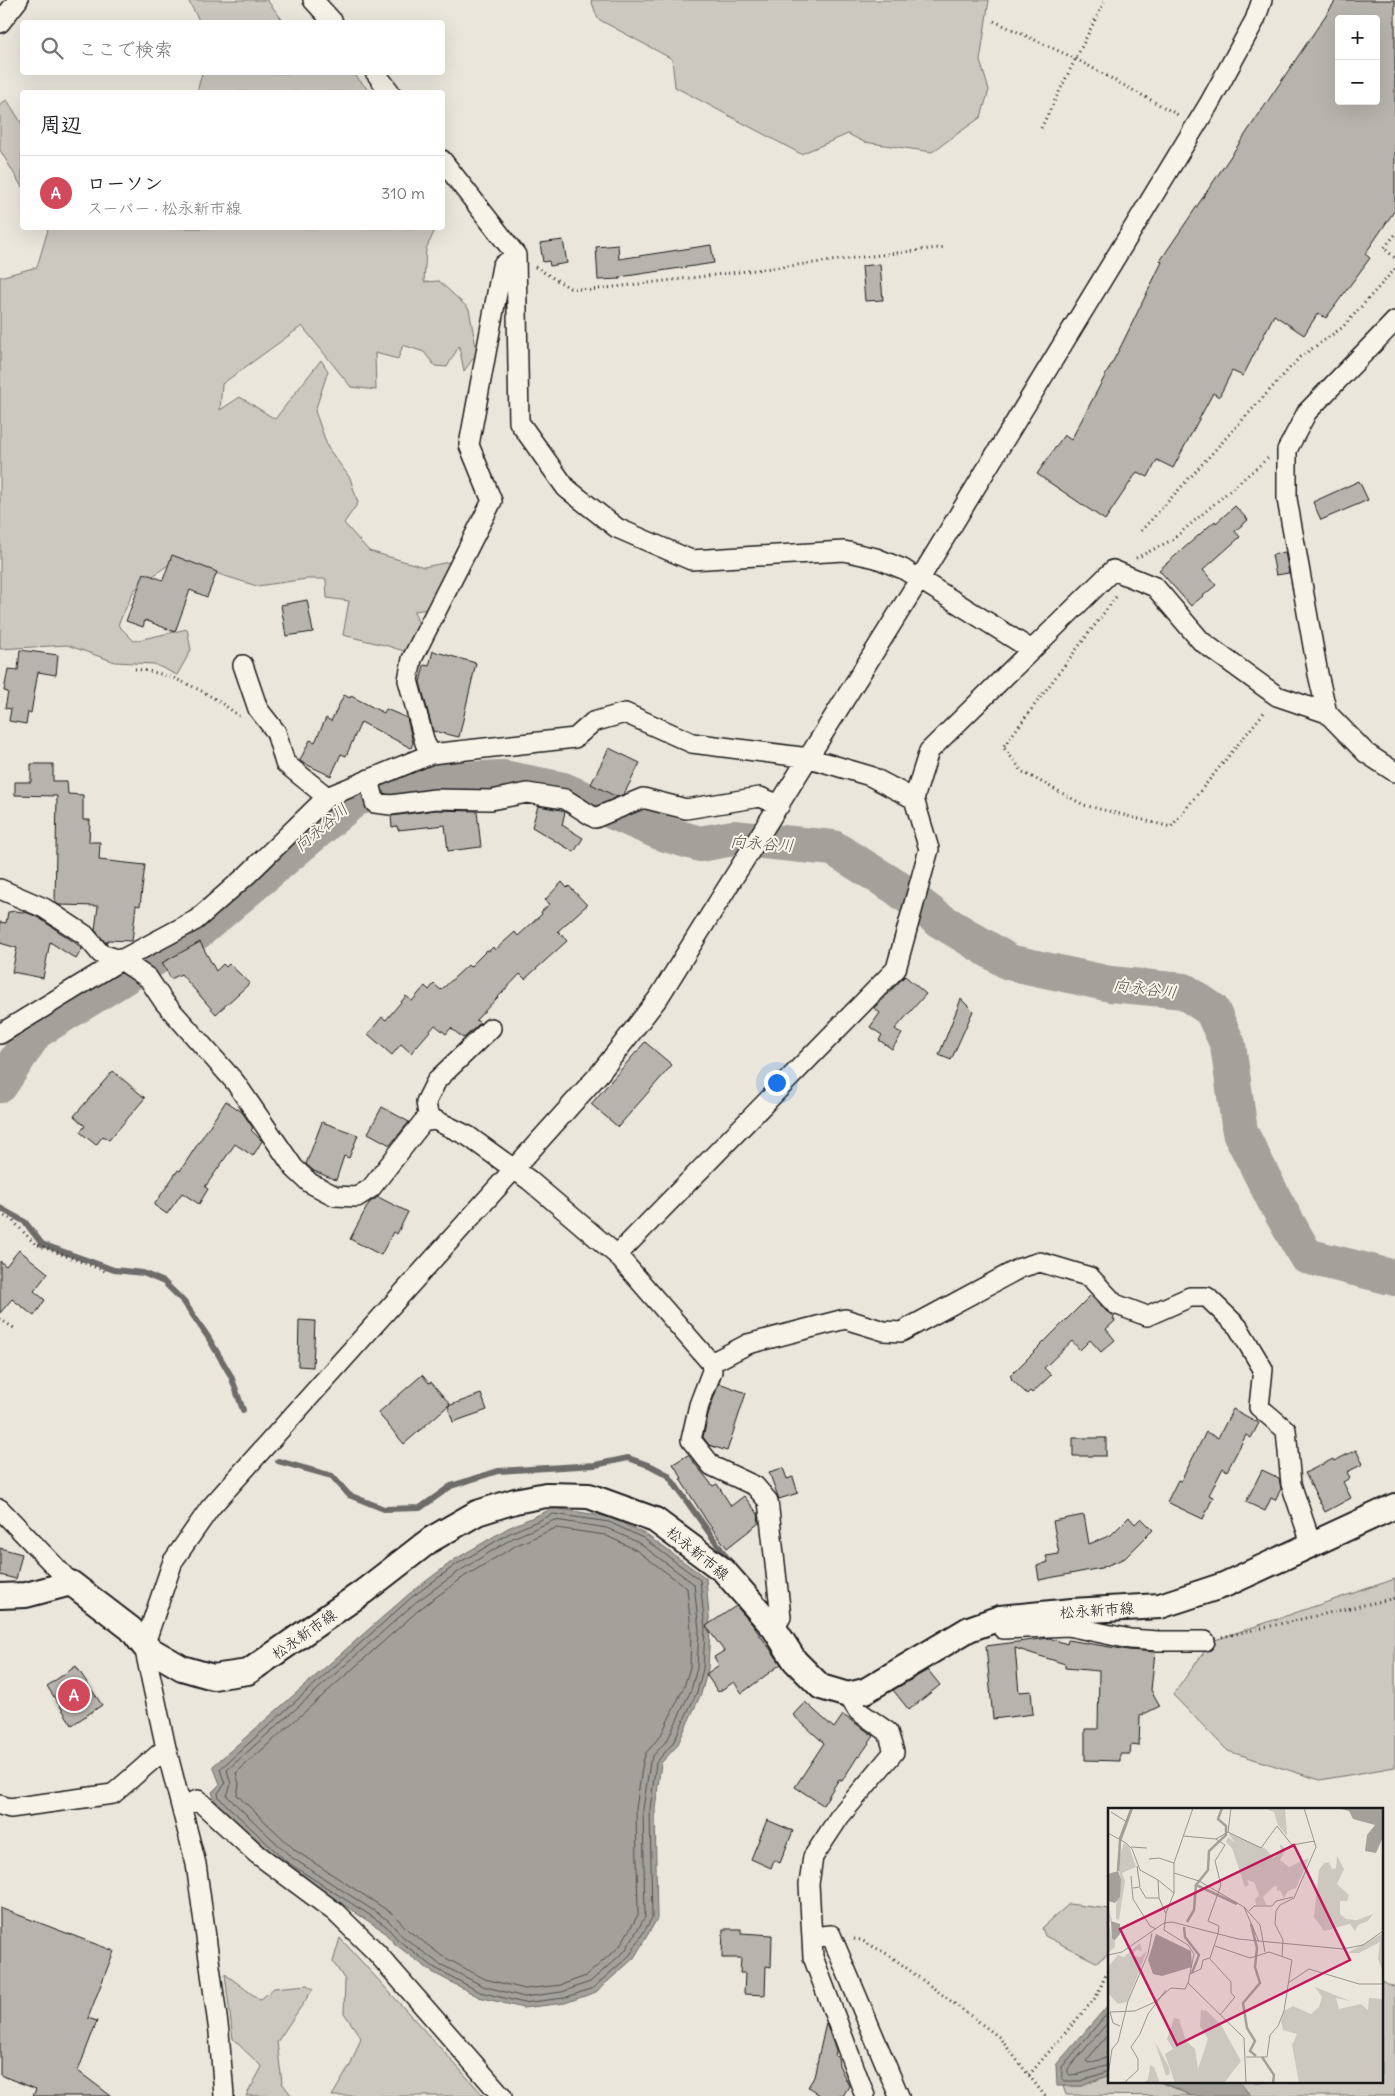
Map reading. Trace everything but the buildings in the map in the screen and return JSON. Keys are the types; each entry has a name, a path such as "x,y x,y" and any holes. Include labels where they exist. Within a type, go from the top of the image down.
{"main road":[{"name":"松永新市線","path":"71,1583 131,1629 144,1646 182,1668 213,1678 248,1672 363,1592 430,1540 477,1513 515,1501 546,1495 589,1496 655,1520 724,1572 774,1628 795,1661 820,1686 848,1695 865,1691 977,1626 1000,1618 1072,1611 1160,1606 1224,1585 1312,1546 1395,1506"},
{"path":"0,1596 26,1595 71,1583"}],"street":[{"path":"0,24 18,0"},
{"path":"312,0 332,20"},
{"path":"224,2096 219,2032 196,1864 166,1748 144,1646 173,1561 210,1508 600,1073 659,997 778,809 1196,125 1255,20 1262,0"},
{"path":"377,75 388,90"},
{"path":"445,164 516,255 519,422 566,488 617,528 690,560 844,551 876,558 903,569 1032,650"},
{"path":"431,754 425,743 408,680 412,659 492,501 469,445 502,266 516,255"},
{"path":"1327,713 1318,674 1286,499 1287,450 1307,412 1395,321"},
{"path":"617,1256 896,969 930,849 914,799 929,751 1113,570 1155,587 1201,641 1278,696 1327,713 1366,753 1395,772"},
{"path":"243,665 258,709 276,732 284,763 327,797"},
{"path":"0,1034 121,960 196,920 247,876 327,797 431,754 575,738 593,722 625,713 692,743 809,758 870,776 914,799"},
{"path":"369,779 375,803 391,805 435,799 491,800 527,793 565,800 595,818 643,798 686,809 760,797 778,809"},
{"path":"0,889 44,908 85,935 101,954 121,960 148,978 164,1002 235,1082 294,1168 310,1183 335,1196 357,1197 371,1188 423,1122 435,1120 468,1136 513,1168 617,1256 711,1363 712,1372 699,1405 691,1440 712,1466 755,1486 768,1501 781,1617 774,1628"},
{"path":"429,1120 426,1102 437,1080 491,1028"},
{"path":"711,1363 748,1344 845,1319 884,1331 901,1332 1020,1268 1040,1262 1090,1277 1115,1304 1147,1316 1190,1297 1207,1297 1238,1327 1263,1368 1259,1407 1286,1430 1291,1484 1312,1546"},
{"path":"0,1509 71,1583"},
{"path":"977,1626 982,1634 1010,1628 1068,1626 1130,1639 1158,1642 1205,1641"},
{"path":"848,1695 858,1711 888,1732 894,1752 840,1816 813,1857 808,1884 821,1936 899,2096"},
{"path":"0,1805 10,1808 113,1794 166,1748"},
{"path":"182,1806 198,1800 256,1854 335,1912 376,1952 502,2096"},
{"path":"821,1936 813,1957 864,2096"}],"path":[{"path":"1041,128 1105,0"},
{"path":"994,21 1076,59 1196,125"},
{"path":"1395,236 1384,248 1395,258"},
{"path":"516,255 570,288 590,290 946,247"},
{"path":"1141,531 1300,357 1343,327 1395,269"},
{"path":"1113,570 1172,540 1272,455 1287,450"},
{"path":"1131,577 1003,747 1023,772 1084,805 1171,827 1278,696"},
{"path":"135,669 156,671 217,698 239,716"},
{"path":"0,1214 12,1220 35,1244 105,1271"},
{"path":"0,1319 14,1328"},
{"path":"1205,1641 1395,1598"},
{"path":"821,1936 861,1940 889,1955 999,2037 1045,2096"},
{"path":"1029,2075 1096,1997 1108,1970"}],"shaded area":[{"path":"188,0 267,0 282,20 199,20"},
{"path":"591,0 989,0 980,61 989,90 981,117 932,152 864,142 848,134 801,154 675,87 672,59 598,19"},
{"path":"201,75 355,75 368,90 198,90"},
{"path":"7,100 20,121 20,184 0,150 0,104"},
{"path":"48,230 435,230 426,249 424,282 439,281 469,309 477,353 464,371 459,346 447,367 435,366 424,352 403,345 398,359 375,353 376,390 351,387 302,326 222,384 220,410 240,397 275,419 321,360 328,371 315,411 328,448 350,478 358,503 344,523 369,551 424,567 459,560 436,608 414,611 421,631 410,653 343,635 349,601 327,598 326,579 307,579 257,586 172,562 134,590 118,625 134,641 187,629 191,650 177,675 154,664 115,662 67,645 0,649 0,277 37,267"},
{"path":"1395,1579 1395,1767 1320,1780 1228,1751 1173,1695 1212,1641"},
{"path":"1069,1904 1108,1909 1108,1955 1096,1962 1045,1936 1042,1928"},
{"path":"340,1938 484,2096 332,2096 351,2064 361,2038 344,2013 345,1980 333,1962"},
{"path":"225,1974 260,2000 274,1988 307,1985 313,1989 277,2042 282,2083 292,2096 246,2096 262,2067 233,2039"},
{"path":"1382,1981 1395,1987 1395,2096 1251,2096 1241,2084 1382,2084"},
{"path":"1108,2075 1108,2084 1165,2084 1192,2096 1066,2095 1063,2086 1082,2086"}],"water":[{"path":"554,1508 610,1517 645,1534 706,1578 710,1629 708,1669 701,1694 677,1746 661,1763 655,1809 657,1919 634,1958 596,1992 565,2003 523,2008 479,1997 432,1972 395,1944 382,1930 284,1866 215,1801 212,1792 220,1784 213,1766 409,1594 454,1560 508,1528"},
{"path":"1108,2005 1108,2075 1082,2086 1057,2086 1056,2065"},
{"path":"1165,2084 1241,2084 1251,2096 1192,2096"}],"waterway":[{"name":"向永谷川","path":"0,1085 35,1032 197,932 356,798 433,781 503,778 563,790 662,833 700,844 733,838 833,848 896,887 938,919 1009,962 1110,984 1184,991 1212,1010 1228,1045 1240,1132 1275,1201 1306,1256 1395,1278"},
{"path":"0,1208 25,1222 42,1244 114,1270 143,1273 164,1282 184,1302 208,1337 231,1376 243,1410"},
{"path":"278,1461 332,1476 349,1495 384,1509 420,1508 451,1486 498,1471 595,1465 628,1458 651,1466 668,1475 733,1566"}],"place":[{"name":"ローソン","path":"74,1695"}]}
